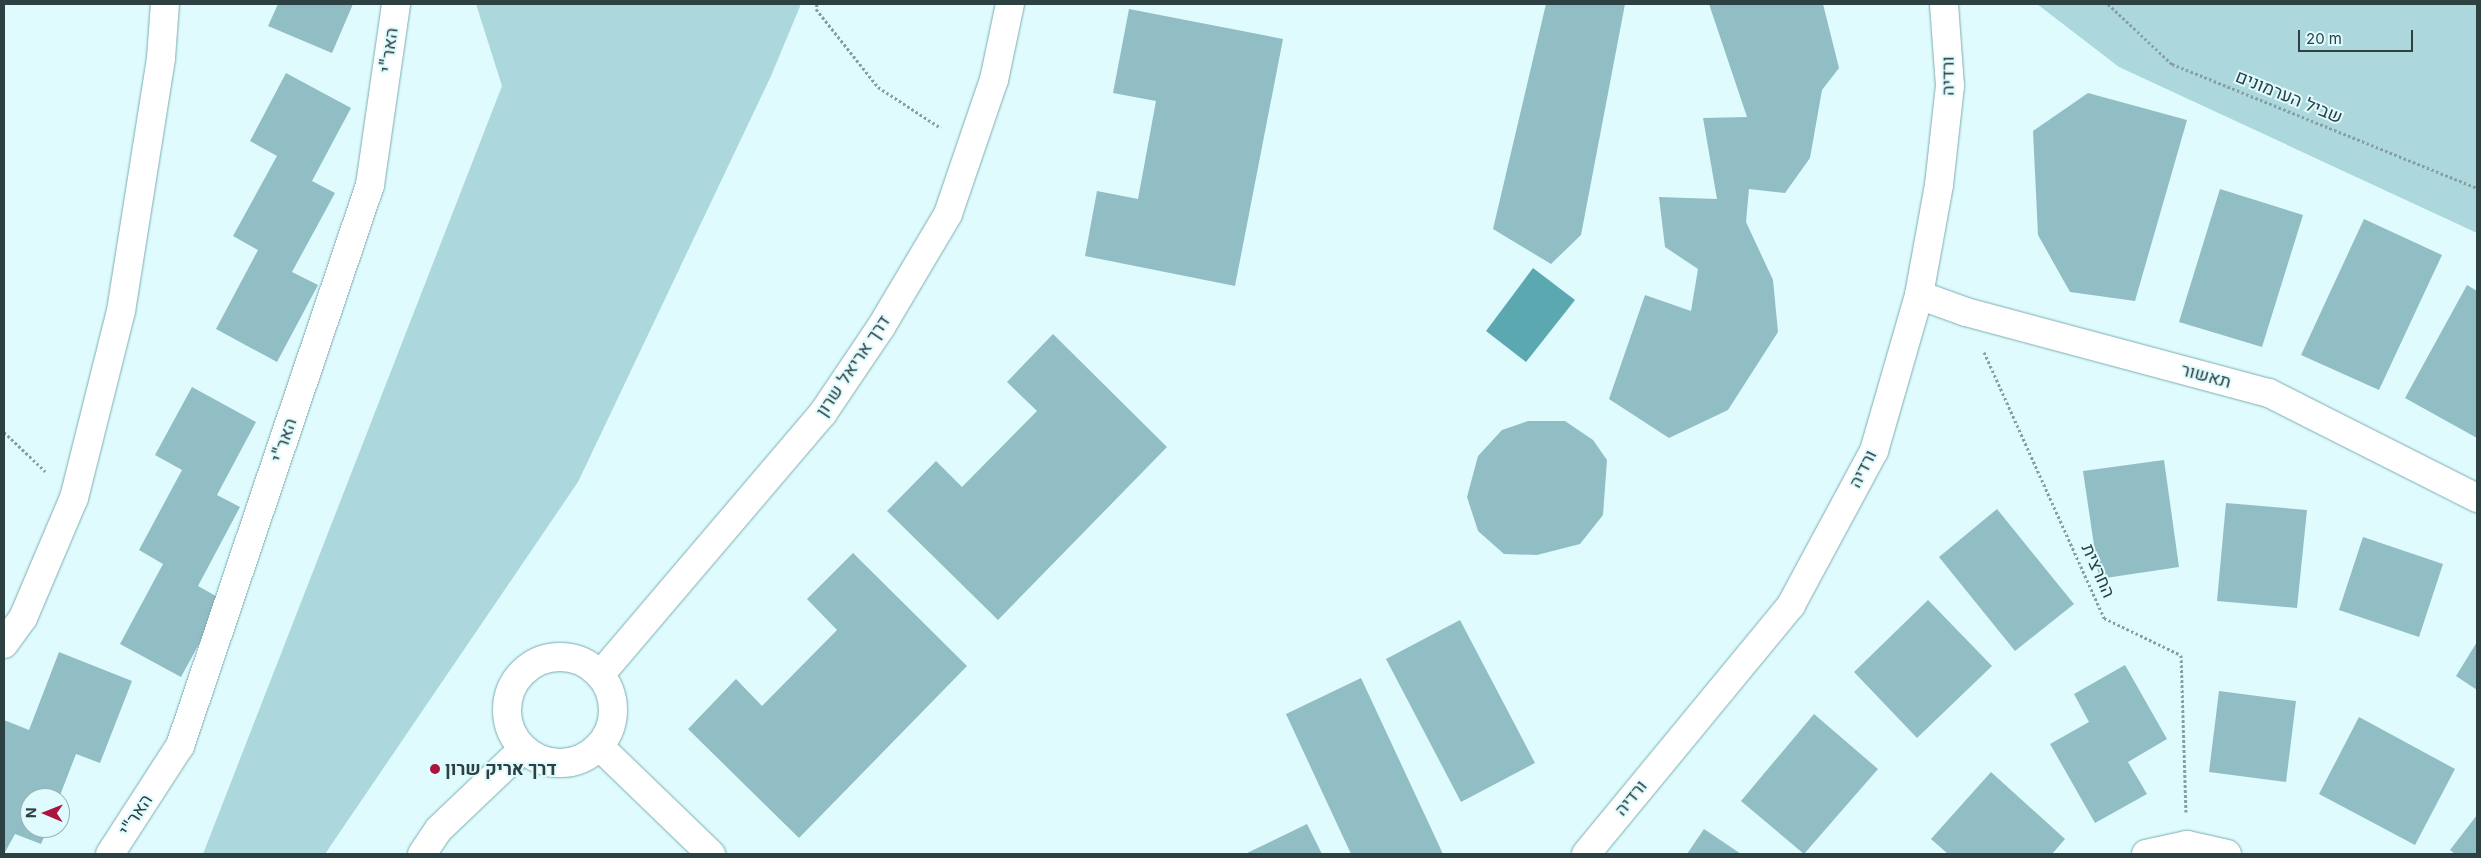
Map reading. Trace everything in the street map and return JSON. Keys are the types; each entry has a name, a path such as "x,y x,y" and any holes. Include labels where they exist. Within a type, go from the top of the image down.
{"street":[{"path":"4,644 23,618 74,498 121,310 161,58 165,4"},
{"name":"האר\"י","path":"110,854 180,746 364,204 396,4"},
{"name":"דרך אריאל שרון","path":"600,675 823,412 881,327 948,214 994,80 1010,4"},
{"name":"ורדיה","path":"1586,854 1791,605 1874,451 1919,295 1950,86 1944,4"},
{"name":"תאשור","path":"1919,295 1966,312 2269,393 2477,498"},
{"path":"558,656 588,664 600,675 613,703 612,718 599,746 582,758 562,763 535,757 523,749 514,737 507,706 518,677 543,659 558,656"},
{"path":"599,746 711,854"},
{"path":"422,854 439,829 523,749"},
{"path":"2146,854 2187,845 2227,854"}],"path":[{"path":"817,4 816,9 878,87 971,148"},
{"name":"שביל הערמונים","path":"2108,4 2172,64 2477,188"},
{"name":"החרצית","path":"1966,312 2104,618 2181,655 2187,845"},
{"path":"4,432 74,498"}],"shaded area":[{"path":"476,4 801,4 771,76 578,482 325,854 203,854 502,86"},
{"path":"2037,4 2477,4 2477,233 2119,67"},
{"path":"1533,268 1575,300 1526,362 1486,331"}],"building":[{"path":"278,4 353,4 332,53 268,26"},
{"path":"1546,4 1625,4 1581,235 1551,264 1493,229"},
{"path":"1709,4 1823,4 1839,68 1822,90 1810,158 1785,193 1749,189 1746,222 1773,280 1778,332 1728,410 1669,438 1609,399 1645,295 1691,311 1698,269 1665,247 1659,197 1717,199 1703,118 1747,117"},
{"path":"1129,9 1283,39 1235,286 1085,256 1097,191 1138,199 1156,101 1113,93"},
{"path":"286,73 351,108 312,181 335,193 292,272 318,285 277,362 216,329 258,250 233,236 277,156 250,141"},
{"path":"2088,93 2187,120 2135,301 2070,292 2038,235 2033,131"},
{"path":"2220,189 2303,215 2262,347 2179,322"},
{"path":"2364,219 2442,255 2379,390 2301,355"},
{"path":"2467,285 2477,291 2477,438 2405,398"},
{"path":"1053,334 1167,447 998,620 887,511 936,461 962,487 1037,411 1007,382"},
{"path":"192,387 256,422 217,495 240,507 198,586 223,600 181,677 120,644 163,564 139,550 182,470 155,455"},
{"path":"1528,421 1565,421 1593,440 1607,460 1603,515 1580,544 1537,555 1504,554 1478,531 1467,497 1478,456 1502,430"},
{"path":"2164,460 2179,567 2099,579 2083,471"},
{"path":"2226,503 2307,510 2297,608 2217,601"},
{"path":"1997,509 2074,604 2015,651 1939,557"},
{"path":"2363,537 2443,564 2419,637 2339,610"},
{"path":"853,553 967,666 799,838 688,729 736,679 762,706 837,630 807,599"},
{"path":"1928,600 1992,666 1917,738 1854,672"},
{"path":"1460,620 1535,763 1461,802 1386,659"},
{"path":"2477,642 2477,690 2456,676"},
{"path":"59,652 132,681 100,763 76,754 63,788 20,788 20,836 15,834 4,854 4,720 29,730"},
{"path":"2125,665 2167,739 2128,762 2147,794 2095,823 2050,744 2089,722 2074,694"},
{"path":"1361,678 1443,854 1351,854 1286,714"},
{"path":"2219,691 2296,701 2286,782 2209,772"},
{"path":"1814,714 1878,769 1804,854 1741,801"},
{"path":"2359,717 2455,769 2415,845 2319,794"},
{"path":"1991,772 2065,839 2052,854 1948,854 1931,839"},
{"path":"2477,815 2477,854 2455,854 2450,850"},
{"path":"1307,824 1322,854 1245,854"},
{"path":"1704,829 1741,854 1687,854"},
{"path":"25,838 44,838 41,844"}],"place":[{"name":"דרך אריק שרון","path":"435,769"}]}
